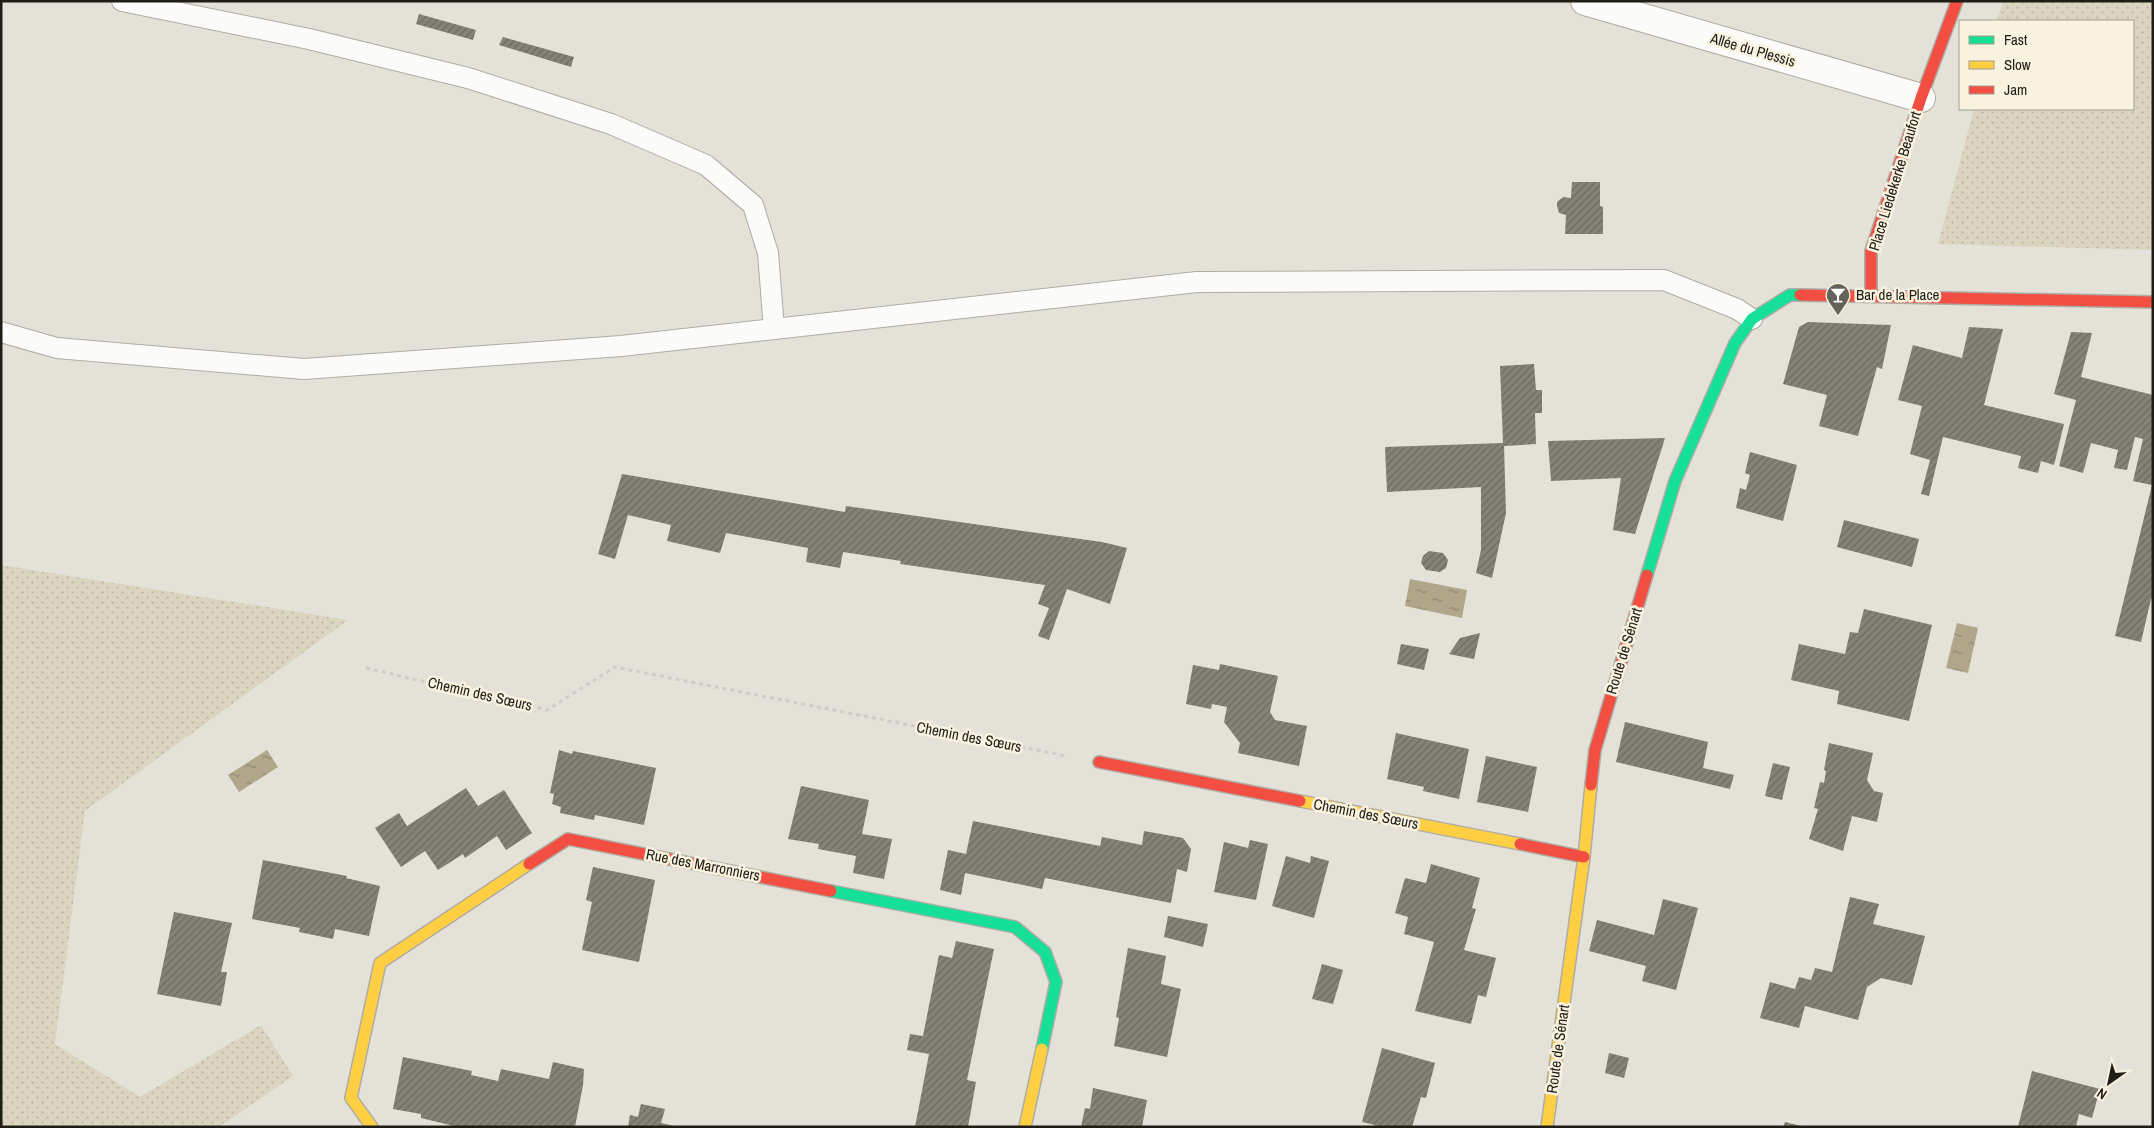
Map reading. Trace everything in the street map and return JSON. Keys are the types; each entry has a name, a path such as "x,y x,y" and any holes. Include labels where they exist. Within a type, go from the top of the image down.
{"street":[{"name":"Allée du Plessis","path":"1584,1 1921,98"},
{"name":"Place Liedekerke Beaufort","path":"1871,295 1871,252 1921,98 1957,1"},
{"name":"Route de Sénart","path":"1547,1127 1584,857 1595,750 1676,481 1735,343 1752,319 1790,295 1871,295"},
{"path":"1871,295 2153,302"},
{"name":"Chemin des Sœurs","path":"1099,762 1584,857"},
{"name":"Rue des Marronniers","path":"372,1127 351,1098 380,963 568,839 1016,927 1045,952 1056,982 1026,1127"}],"lane":[{"path":"122,1 309,38 468,78 611,124 706,165 752,205 768,253 774,329"},
{"path":"1,332 57,348 304,369 621,346 1207,282 1664,280 1737,309 1752,319"}],"path":[{"name":"Chemin des Sœurs","path":"366,668 547,710 615,667 1099,762"}],"shaded area":[{"path":"2003,1 2153,1 2153,250 1938,244 1974,110 2134,110 2134,20 1997,20"},
{"path":"1,565 348,620 85,811 55,1044 140,1097 261,1025 293,1076 219,1127 1,1127"}],"water":[{"path":"1410,579 1467,590 1462,618 1405,606"},
{"path":"1957,623 1978,628 1968,673 1946,668"},
{"path":"267,750 278,767 239,792 228,775"}],"building":[{"path":"419,14 476,30 473,40 416,24"},
{"path":"503,37 574,57 571,67 499,45"},
{"path":"1572,182 1600,182 1600,206 1603,207 1603,234 1565,234 1566,215 1559,213 1557,202 1563,197 1571,198"},
{"path":"1808,322 1891,325 1882,369 1877,367 1858,436 1819,426 1827,395 1783,384 1799,327"},
{"path":"1969,327 2003,329 1984,405 2064,424 2054,465 2041,461 2038,473 2018,468 2021,456 1943,437 1929,496 1921,494 1930,460 1910,454 1922,406 1898,400 1913,345 1962,358"},
{"path":"2071,332 2092,333 2081,377 2153,395 2153,599 2151,599 2141,642 2115,636 2152,485 2133,481 2143,439 2135,437 2127,470 2114,468 2118,450 2091,443 2083,473 2059,466 2076,400 2054,394"},
{"path":"1534,364 1536,390 1542,390 1542,413 1535,413 1536,444 1504,446 1506,513 1492,578 1476,573 1481,550 1481,487 1387,492 1385,447 1503,443 1500,366"},
{"path":"1665,438 1635,534 1613,530 1621,478 1551,481 1548,441"},
{"path":"1750,452 1797,465 1783,521 1736,508 1740,488 1746,490 1750,475 1745,473"},
{"path":"622,474 845,512 846,506 1102,542 1127,548 1110,604 1067,589 1049,640 1038,636 1049,608 1038,604 1045,585 900,564 901,561 843,552 840,568 806,562 808,548 726,533 720,553 667,541 671,525 628,515 615,559 598,554"},
{"path":"1844,520 1919,539 1912,567 1837,547"},
{"path":"1429,551 1443,553 1448,560 1446,568 1440,572 1426,570 1421,563 1423,556"},
{"path":"1864,609 1932,625 1909,721 1837,704 1839,691 1791,680 1799,644 1845,654 1850,632 1858,633"},
{"path":"1480,633 1474,659 1449,654 1460,638"},
{"path":"1401,644 1429,649 1424,670 1397,664"},
{"path":"1220,664 1278,676 1270,712 1275,720 1307,726 1299,766 1238,753 1240,743 1224,722 1227,707 1212,704 1211,709 1186,704 1193,665 1219,670"},
{"path":"1625,722 1708,742 1703,768 1734,775 1730,789 1616,762"},
{"path":"1396,733 1469,749 1459,799 1423,791 1424,787 1387,779"},
{"path":"1829,743 1873,753 1867,780 1874,791 1883,793 1877,822 1852,816 1843,851 1809,839 1818,809 1814,808 1820,782 1824,783 1826,771 1824,770"},
{"path":"559,750 572,754 573,751 656,768 644,825 595,815 594,820 560,813 561,807 552,804 554,794 550,793"},
{"path":"1486,756 1537,767 1528,812 1477,802"},
{"path":"1773,763 1790,767 1782,800 1765,796"},
{"path":"801,786 869,800 862,834 892,839 884,879 853,873 856,856 818,849 819,844 788,839"},
{"path":"466,788 478,806 504,790 532,833 506,850 497,836 465,858 463,854 438,870 425,851 401,867 375,828 399,813 407,826"},
{"path":"973,821 1100,846 1102,837 1142,845 1144,831 1183,838 1191,849 1187,872 1177,869 1171,903 1045,878 1042,889 965,873 961,895 940,890 948,850 966,854"},
{"path":"1250,840 1268,844 1256,900 1214,892 1224,842 1248,848"},
{"path":"1286,856 1310,863 1311,856 1329,861 1314,918 1272,906"},
{"path":"263,860 347,876 346,878 380,886 369,936 335,929 333,939 299,932 300,928 252,919"},
{"path":"1431,864 1480,878 1472,908 1476,909 1464,950 1496,958 1486,997 1478,995 1471,1024 1415,1011 1434,942 1404,934 1408,917 1395,913 1405,878 1426,883"},
{"path":"593,867 655,880 639,962 582,950 592,902 586,900"},
{"path":"1850,897 1879,904 1873,924 1925,936 1912,985 1881,978 1867,987 1858,1020 1805,1006 1799,1028 1760,1018 1770,982 1795,989 1799,977 1811,980 1815,968 1832,972"},
{"path":"1663,899 1698,908 1676,990 1642,981 1646,966 1589,951 1597,920 1654,935"},
{"path":"174,912 232,923 221,972 227,972 221,1006 157,994"},
{"path":"1168,916 1208,924 1203,947 1164,937"},
{"path":"956,941 994,949 967,1080 976,1082 968,1127 915,1127 929,1054 907,1050 910,1034 923,1036 939,955 952,958"},
{"path":"1128,948 1166,956 1161,984 1181,989 1167,1057 1114,1046 1119,1018 1116,1017"},
{"path":"1322,964 1343,970 1333,1004 1312,999"},
{"path":"1382,1048 1435,1063 1426,1098 1421,1097 1412,1127 1374,1127 1375,1125 1362,1122"},
{"path":"1609,1053 1629,1058 1624,1078 1605,1073"},
{"path":"403,1057 472,1071 471,1075 498,1081 501,1069 549,1079 553,1062 584,1069 575,1127 458,1127 421,1118 421,1114 393,1109"},
{"path":"2032,1071 2100,1089 2092,1118 2079,1114 2076,1127 2018,1127"},
{"path":"1093,1088 1147,1100 1142,1127 1081,1127 1085,1108 1090,1109"},
{"path":"641,1104 665,1109 661,1123 678,1127 628,1127 630,1115 638,1117"},
{"path":"1785,1122 1801,1126 1801,1127 1783,1127"}],"traffic: fast":[{"path":"1647,575 1675,481 1735,343 1752,319 1790,295 1800,295"},
{"path":"831,891 1015,927 1045,952 1056,982 1042,1049"}],"traffic: slow":[{"path":"1547,1127 1584,857 1591,785"},
{"path":"1300,801 1520,844"},
{"path":"372,1127 351,1098 380,963 529,864"},
{"path":"1025,1127 1042,1049"}],"traffic: jam":[{"path":"1871,295 1871,251 1921,98 1957,1"},
{"path":"1800,295 2153,302"},
{"path":"1591,785 1595,750 1647,575"},
{"path":"1099,762 1300,801"},
{"path":"529,864 568,839 831,891"},
{"path":"1520,844 1584,857"}],"place":[{"name":"Bar de la Place","path":"1838,316"}]}
